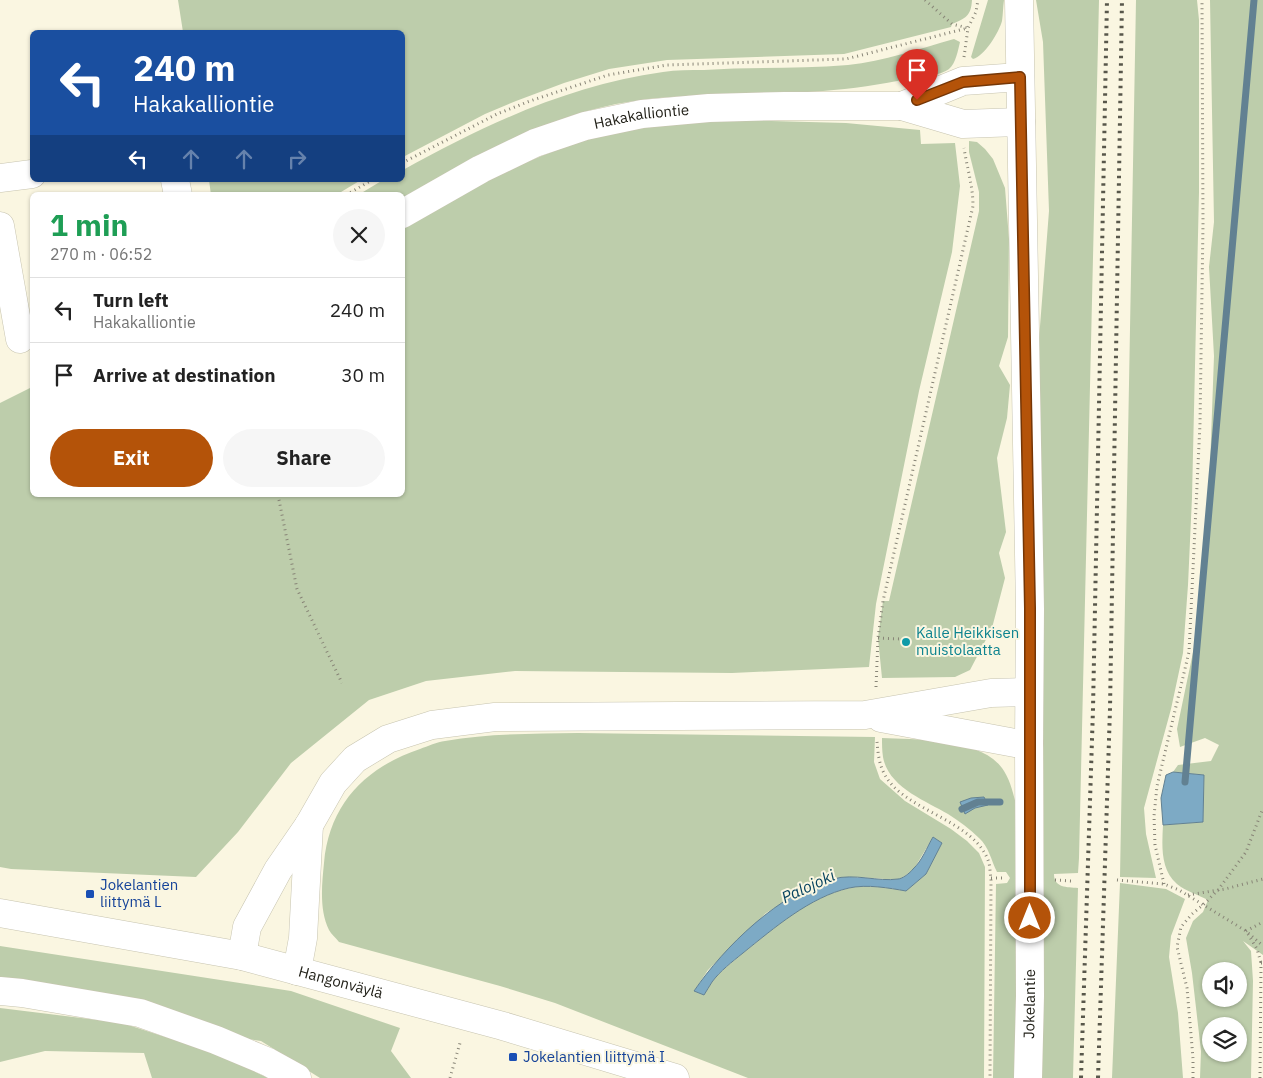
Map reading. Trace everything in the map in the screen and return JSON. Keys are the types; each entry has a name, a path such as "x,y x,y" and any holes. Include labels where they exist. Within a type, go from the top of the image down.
{"main road":[{"name":"Jokelantie","path":"1019,0 1030,579 1030,996 1028,1078"},
{"name":"Hakakalliontie","path":"902,106 963,82 1020,77"},
{"name":"Hakakalliontie","path":"405,212 481,169 535,142 585,126 642,114 709,108 902,106 963,124 1021,122"},
{"path":"0,178 30,174"},
{"path":"0,226 18,339"},
{"path":"242,956 247,927 278,870 309,825 333,783 355,759 388,739 432,725 495,717 865,715 991,693 1029,692"},
{"path":"865,715 1029,743"},
{"path":"297,971 303,938 309,825"},
{"name":"Hangonväylä","path":"0,913 242,956 503,1026 675,1078"},
{"path":"0,991 140,1013 216,1040 268,1062 297,1078"}],"path":[{"path":"925,0 952,24 968,28"},
{"path":"963,82 968,28 976,12 978,0"},
{"path":"1164,884 1155,846 1154,816 1157,786 1189,652 1200,424 1203,224 1202,0"},
{"path":"405,161 496,114 608,75 667,65 846,59 968,28"},
{"path":"876,687 878,638 883,601 973,206 973,190 967,169 963,124"},
{"path":"351,192 369,182"},
{"path":"278,497 297,589 342,683"},
{"path":"878,638 901,639"},
{"path":"877,741 879,761 885,775 893,786 957,827 972,839 982,850 989,862 991,878 990,1078"},
{"path":"1193,1078 1187,988 1177,947 1180,928 1218,890 1246,852 1263,808"},
{"path":"991,878 1010,878"},
{"path":"1054,880 1072,880"},
{"path":"1117,880 1164,884 1204,904 1246,932 1263,946"},
{"path":"1187,895 1263,880"},
{"path":"1246,932 1263,922"},
{"path":"1246,932 1257,949 1262,963 1260,1078"},
{"path":"450,1078 460,1043"}],"green space":[{"path":"178,0 972,0 967,16 952,24 951,27 844,54 667,60 609,69 564,83 485,114 405,156 405,30 183,30"},
{"path":"988,0 1004,0 1002,21 987,49 973,59 971,57"},
{"path":"1036,0 1099,0 1079,858 1078,873 1054,874 1056,882 1059,884 1078,888 1073,1078 1041,1078 1044,881 1039,339 1049,211 1043,42"},
{"path":"1136,0 1197,0 1199,20 1199,192 1192,497 1188,585 1183,653 1171,709 1144,808 1146,834 1156,878 1120,877"},
{"path":"1210,0 1263,0 1263,955 1243,941 1251,951 1253,981 1251,1078 1200,1078 1201,1051 1186,938 1193,921 1203,912 1208,900 1177,884 1171,878 1163,856 1163,825 1203,822 1204,775 1173,772 1178,765 1211,761 1219,745 1205,738 1180,747 1177,729 1196,638 1210,467 1214,356 1209,267 1214,222"},
{"path":"954,39 960,42 956,56 949,69 936,75 834,90 693,95 616,104 587,111 532,130 480,155 405,197 405,192 363,192 380,182 405,182 405,169 434,153 528,109 594,86 628,78 673,71 848,65 915,51"},
{"path":"730,120 846,123 920,130 921,144 955,143 960,186 952,252 919,391 876,604 869,667 732,673 515,671 426,681 369,700 291,763 238,832 196,877 0,867 0,403 30,388 30,497 405,497 405,228 467,192 533,159 556,150 598,137 673,124"},
{"path":"969,141 977,142 993,159 1005,188 1009,239 1008,337 999,366 1010,385 1007,418 997,458 1006,532 999,553 1005,578 992,628 970,670 955,677 882,678 878,638 883,601 889,601 979,211 979,192 969,152"},
{"path":"209,182 358,182 341,192 211,192"},
{"path":"578,733 875,737 874,762 880,779 905,801 967,841 979,853 985,867 984,1078 748,1078 555,1003 339,942 331,933 322,906 327,842 342,806 367,777 401,757 429,745 442,742 495,735","holes":["933,837 942,843 926,874 906,891 864,886 835,892 821,898 793,914 767,933 719,974 704,995 694,991 708,970 766,913 808,888 834,878 857,877 899,880 914,869"]},
{"path":"882,738 930,740 965,746 981,752 994,760 1004,771 1012,788 1017,807 1018,1078 993,1078 996,884 1007,883 1010,878 1006,872 997,872 985,845 972,831 948,814 909,792 892,777 886,768 883,757"},
{"path":"1120,883 1166,889 1185,899 1171,936 1169,957 1178,1013 1183,1078 1112,1078"},
{"path":"0,946 291,991 400,1028 391,1051 411,1078 320,1078 261,1041 0,1000"},
{"path":"0,1008 122,1023 221,1055 268,1078 152,1078 144,1053 45,1051 0,1062"}],"water":[{"path":"1173,772 1204,775 1203,822 1163,825 1161,798 1166,775"},
{"path":"984,797 988,805 975,808 965,814 960,802 971,798"},
{"path":"933,837 942,843 926,874 906,891 863,886 849,888 820,898 793,914 730,963 715,978 704,995 694,991 706,974 737,940 755,923 793,896 813,886 841,877 890,880 902,878 919,862"}],"waterway":[{"path":"1185,782 1254,0"},
{"path":"962,809 978,802 1000,802"}],"railway":[{"path":"1081,1078 1093,709 1107,0"},
{"path":"1098,1078 1110,709 1122,0"}],"place":[{"name":"Kalle Heikkisen muistolaatta","path":"906,642"},
{"name":"Jokelantien liittymä L","path":"90,894"},
{"name":"Jokelantien liittymä I","path":"513,1057"}],"route":[{"path":"917,100 963,82 1020,77 1030,608 1030,918"}],"water label":[{"name":"Palojoki","path":"808,886"}]}
